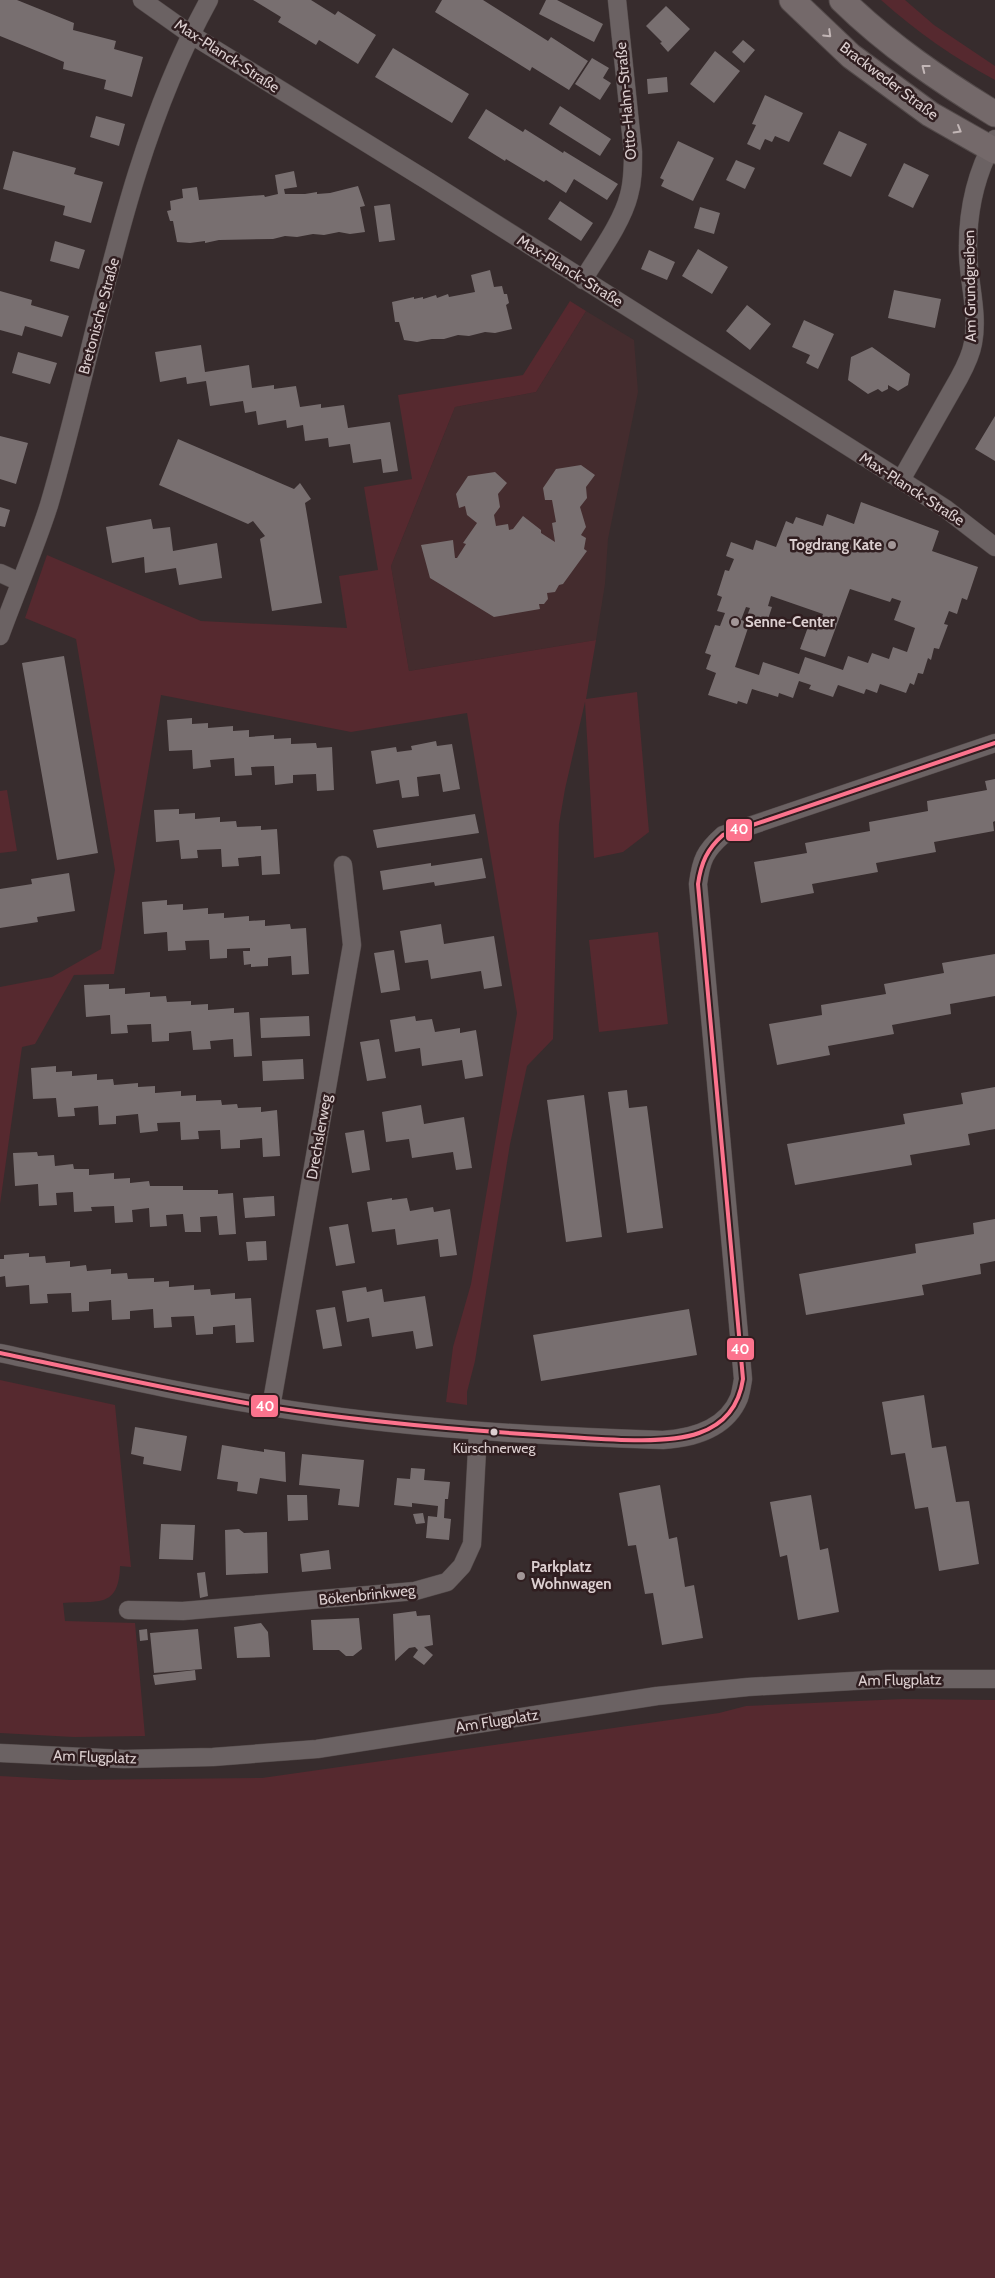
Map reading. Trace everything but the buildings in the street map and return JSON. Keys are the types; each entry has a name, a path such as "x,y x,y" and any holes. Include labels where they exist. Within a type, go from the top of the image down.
{"main road":[{"name":"Brackweder Straße","path":"792,0 851,56 930,114 993,146"},
{"name":"Brackweder Straße","path":"842,0 865,22 948,86 995,114"}],"street":[{"name":"Max-Planck-Straße","path":"142,0 190,34 428,181 901,480 946,509 995,547"},
{"name":"Bretonische Straße","path":"0,636 48,506 103,294 140,164 165,93 190,34 209,0"},
{"name":"Otto-Hahn-Straße","path":"583,280 621,215 629,196 633,176 633,152 617,0"},
{"name":"Am Grundgreiben","path":"901,480 959,378 973,342 974,301 969,266 968,229 975,186 982,165 993,146"},
{"path":"0,573 20,582"},
{"path":"0,1353 271,1407 365,1420 478,1431 598,1438 684,1439 712,1428 727,1414 738,1399 743,1379 698,884 704,856 712,844 723,835 995,743"},
{"name":"Drechslerweg","path":"271,1407 352,945 343,865"},
{"name":"Bökenbrinkweg","path":"128,1610 183,1611 406,1592 447,1582 462,1566 472,1544 478,1431"},
{"name":"Am Flugplatz","path":"0,1753 124,1759 232,1755 318,1749 657,1696 748,1687 888,1679 995,1679"}],"shaded area":[{"path":"881,0 905,0 934,25 995,66 995,80 965,63 936,43"},
{"path":"570,301 586,311 536,392 455,407 391,566 409,671 596,640 586,699 637,692 649,832 623,852 594,858 585,702 559,824 553,1039 527,1066 510,1144 475,1361 467,1392 467,1405 446,1402 453,1347 471,1284 517,1013 467,713 351,732 161,695 114,974 74,975 35,1044 22,1047 0,1204 0,987 52,977 101,949 115,870 76,639 25,618 47,555 201,621 347,628 339,576 378,570 364,487 412,479 398,395 523,375"},
{"path":"586,311 634,340 638,392 608,539 605,584 596,640 409,671 391,566 455,407 536,392"},
{"path":"7,790 17,851 0,853 0,791"},
{"path":"658,932 668,1024 599,1032 589,940"},
{"path":"0,1380 115,1405 131,1567 120,1566 119,1580 115,1590 104,1600 63,1603 65,1621 135,1623 145,1736 74,1737 0,1733"},
{"path":"903,1699 995,1700 995,2278 0,2278 0,1776 71,1780 262,1778 719,1713 746,1706"}],"transit line":[{"name":"40","path":"0,1353 134,1382 269,1407 411,1425 554,1436 647,1440 684,1437 699,1433 716,1425 734,1406 743,1379 698,884 703,863 709,851 723,835 995,743"}],"place":[{"name":"Togdrang Kate","path":"892,545"},
{"name":"Senne-Center","path":"735,622"},
{"name":"Kürschnerweg","path":"494,1432"},
{"name":"Parkplatz Wohnwagen","path":"521,1576"}]}
